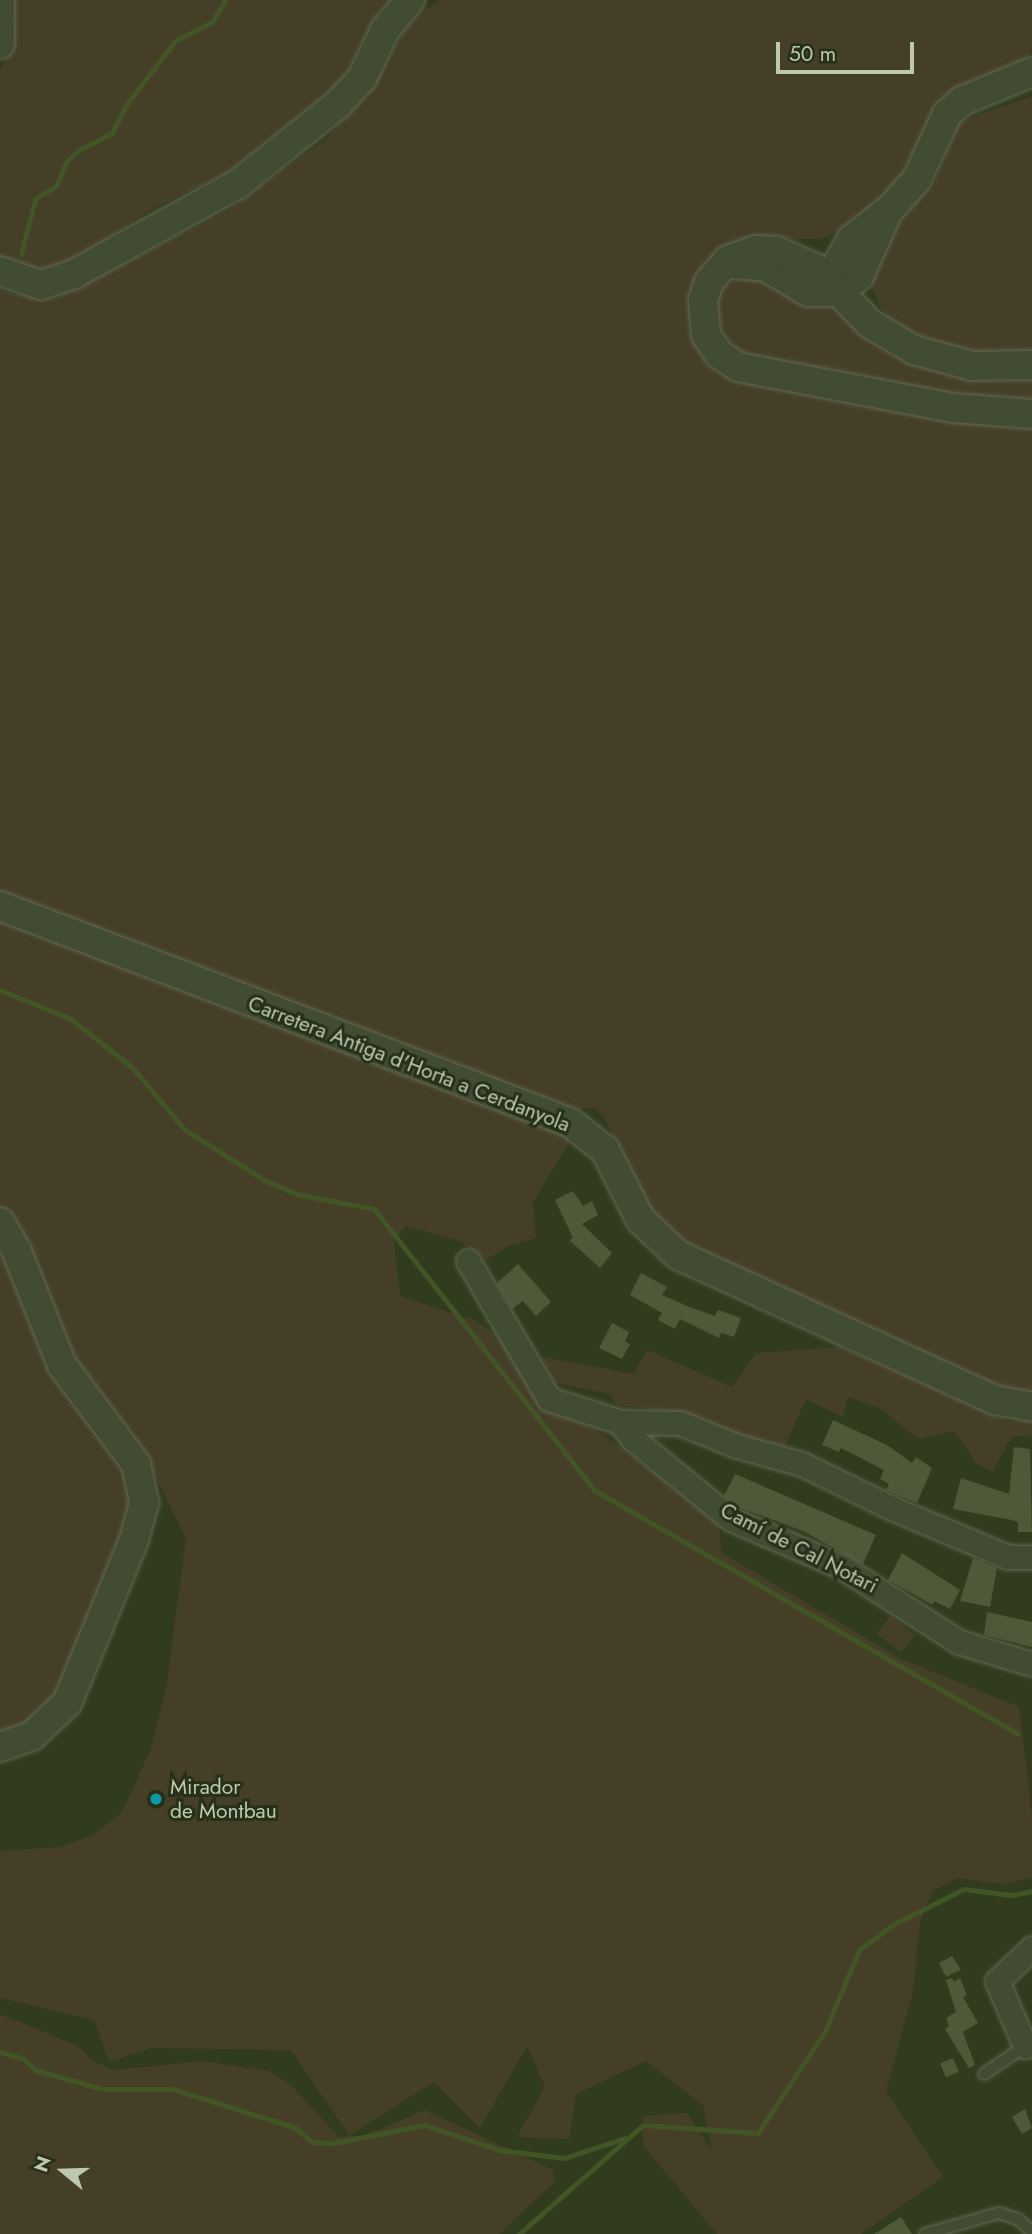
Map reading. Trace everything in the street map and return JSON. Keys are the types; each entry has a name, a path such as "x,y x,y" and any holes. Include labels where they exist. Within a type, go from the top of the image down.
{"street":[{"path":"0,0 0,44"},
{"path":"0,271 41,285 74,274 238,184 337,105 362,78 385,30 410,0"},
{"path":"836,289 834,270 852,239 891,208 916,179 940,123 956,105 1032,72"},
{"path":"721,267 755,264 808,292 836,289 864,267 891,208"},
{"path":"852,239 808,250 745,252 721,267 705,291 703,323 711,345 738,367 953,408 1032,414"},
{"path":"777,251 808,262 880,332 914,350 951,362 992,368 1032,365"},
{"path":"864,267 880,332"},
{"name":"Carretera Antiga d'Horta a Cerdanyola","path":"0,906 571,1123 605,1150 640,1219 678,1255 994,1400 1032,1407"},
{"path":"0,1222 17,1252 66,1373 136,1464 144,1503 134,1540 67,1703 32,1736 0,1747"},
{"name":"Camí de Cal Notari","path":"468,1261 549,1399 620,1422 680,1423 737,1446 802,1464 894,1509 1008,1557 1032,1557"},
{"name":"Camí de Cal Notari","path":"620,1422 632,1438 731,1519 842,1567 951,1638 1032,1664"},
{"path":"1028,2044 997,1981 1032,1948"}],"lane":[{"path":"984,2074 1028,2044"},
{"path":"925,2234 999,2213 1018,2219 1032,2232"}],"shaded area":[{"path":"13,0 393,0 378,12 341,82 225,174 155,207 63,267 20,270 0,256 0,69 8,55 15,19"},
{"path":"439,0 1032,0 1032,51 1022,64 950,93 924,130 895,187 849,227 820,239 749,238 724,248 698,344 928,417 1032,425 1032,1396 1011,1394 697,1254 653,1218 605,1119 595,1108 569,1110 0,894 0,289 12,294 56,298 227,211 327,138 376,81 406,27"},
{"path":"1032,96 1032,352 972,355 907,335 885,318 872,287 872,273 885,233 926,187 931,190 959,122"},
{"path":"745,274 832,304 869,340 916,365 999,382 1032,378 1032,405 974,402 740,354 716,326 717,296 722,287"},
{"path":"0,919 573,1136 533,1202 536,1238 508,1246 486,1260 460,1241 406,1226 394,1240 400,1296 474,1320 496,1334 545,1404 604,1435 718,1522 722,1553 901,1659 1019,1707 1032,1816 1032,1878 1004,1884 958,1878 932,1891 920,1922 913,1991 886,2092 943,2177 861,2234 717,2234 643,2145 643,2116 687,2113 712,2151 703,2105 646,2061 576,2094 569,2139 517,2137 545,2087 527,2046 480,2128 434,2082 350,2135 356,2139 425,2110 553,2170 555,2181 499,2234 0,2234 0,2014 78,2046 93,2061 113,2070 202,2061 269,2071 290,2084 339,2137 349,2135 291,2050 151,2048 109,2062 94,2020 0,1998 0,1851 62,1847 95,1834 122,1812 150,1751 167,1684 186,1538 147,1459 78,1366 0,1207"},
{"path":"0,1246 55,1378 121,1463 130,1489 130,1514 56,1697 34,1720 0,1734"},
{"path":"841,1347 1008,1421 1032,1419 1032,1435 1011,1437 993,1472 977,1464 954,1431 918,1439 880,1408 848,1397 843,1417 806,1399 785,1446 737,1436 671,1411 616,1405 610,1394 555,1383 542,1357 634,1374 647,1350 732,1387 756,1353"},
{"path":"890,1616 915,1635 902,1652 877,1634"}],"building":[{"path":"573,1191 583,1206 592,1201 598,1215 582,1224 612,1253 600,1268 569,1240 573,1238 555,1200"},
{"path":"518,1264 551,1302 536,1316 523,1301 512,1309 497,1283"},
{"path":"641,1273 667,1287 662,1295 715,1316 718,1310 741,1318 734,1337 721,1333 719,1338 680,1319 675,1329 658,1320 662,1313 630,1295"},
{"path":"612,1323 629,1332 625,1342 630,1344 622,1359 599,1348"},
{"path":"833,1420 887,1445 912,1463 916,1457 932,1468 917,1503 886,1490 889,1484 880,1479 884,1470 841,1448 839,1452 822,1445"},
{"path":"1014,1447 1030,1449 1032,1532 1018,1532 1018,1522 1012,1520 953,1509 961,1478 1009,1494"},
{"path":"735,1474 876,1535 863,1564 803,1531 738,1507 724,1496"},
{"path":"902,1553 960,1590 950,1609 934,1601 933,1605 888,1580"},
{"path":"973,1558 997,1568 990,1607 960,1601"},
{"path":"987,1612 1032,1622 1032,1647 984,1635"},
{"path":"952,1956 961,1970 946,1977 939,1963"},
{"path":"952,1978 954,1982 960,1978 967,1995 963,1997 978,2023 963,2032 975,2065 969,2068 945,2029 949,2026 946,2018 956,2012 946,1980"},
{"path":"953,2058 959,2072 946,2077 940,2063"},
{"path":"1025,2109 1032,2128 1022,2134 1012,2117"},
{"path":"901,2217 912,2234 874,2234"}],"waterway":[{"path":"21,254 35,199 56,186 66,162 79,150 112,133 126,105 175,41 212,22 225,0"},
{"path":"0,990 71,1019 133,1068 184,1129 264,1180 297,1194 374,1209 594,1490 1017,1733"},
{"path":"519,2234 643,2125 758,2133 825,2031 859,1950 894,1924 964,1889 1012,1895 1032,1891"},
{"path":"0,2052 24,2059 35,2070 102,2089 173,2089 296,2128 312,2142 333,2143 424,2125 500,2150 564,2158 625,2138"}],"place":[{"name":"Mirador de Montbau","path":"156,1799"}]}
